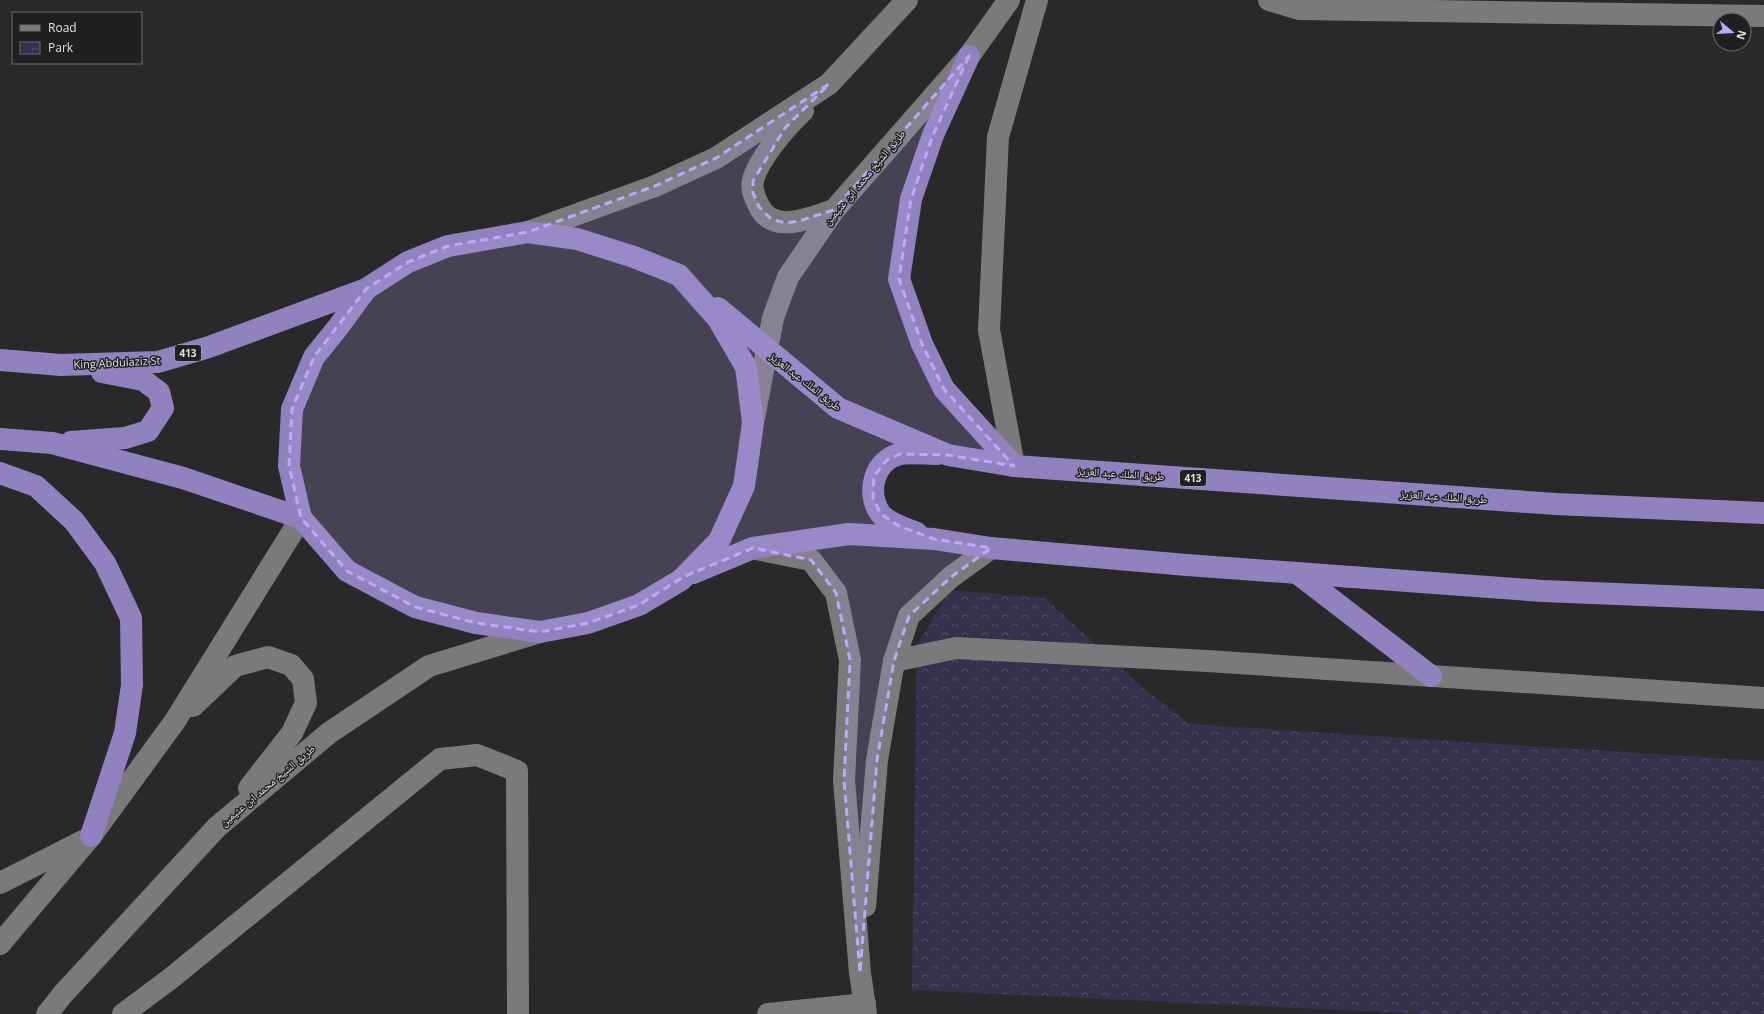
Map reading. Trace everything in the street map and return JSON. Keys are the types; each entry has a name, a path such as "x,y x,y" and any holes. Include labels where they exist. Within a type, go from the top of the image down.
{"highway":[{"path":"968,56 933,135 911,199 899,279 922,344 944,389 1014,466"},
{"path":"683,577 718,541 744,486 753,424 746,367 718,319 679,275 634,257 577,239 528,232 448,246 408,262 366,289 314,357 292,409 289,466 301,518 346,571 415,607 476,623 540,632 588,623 639,605 683,577 753,548 849,534 934,539 991,548 1187,565 1543,591 1764,600"},
{"name":"طريق الملك عبد العزيز","path":"679,275 838,408 948,454 1014,466 1556,504 1764,513"},
{"name":"King Abdulaziz St","path":"0,360 61,364 158,362 209,347 366,289"},
{"path":"0,439 52,443 125,438 148,431 163,408 159,392 143,380 61,364"},
{"path":"52,443 183,478 301,518"},
{"path":"934,539 899,526 881,514 873,498 874,476 887,460 900,454 948,454"},
{"path":"0,473 36,486 74,521 104,564 131,618 132,685 124,733 91,836"},
{"path":"1297,573 1431,676"}],"street":[{"path":"834,210 799,221 785,223 771,219 759,207 753,193 753,181 762,162 785,128 829,84 907,0"},
{"name":"طريق الشيخ محمد ابن عثيمين","path":"753,424 773,318 788,277 834,210 968,56 1009,0"},
{"path":"1014,466 989,330 998,137 1037,0"},
{"path":"1269,0 1299,9 1764,16"},
{"path":"528,232 655,186 716,158 829,84"},
{"path":"0,944 91,836 168,729 301,518"},
{"path":"753,548 811,560 836,593 850,660 844,780 860,973 865,1009 768,1014"},
{"path":"860,973 877,760 894,660 909,616 951,577 991,548"},
{"name":"طريق الشيخ محمد ابن عثيمين","path":"47,1014 63,994 217,827 329,733 429,666 540,632"},
{"path":"894,660 956,648 1207,661 1764,698"},
{"path":"168,729 235,666 268,656 291,665 303,679 306,703 292,732 217,827"},
{"path":"123,1014 170,979 440,759 477,755 517,771 518,1014"},
{"path":"0,883 91,836"}],"highlighted area":[{"path":"969,56 933,135 911,199 899,279 922,344 944,389 1014,466 948,455 900,454 887,460 874,476 873,498 881,514 899,526 934,539 991,548 951,577 909,616 894,661 877,760 860,973 844,780 850,660 836,593 811,560 753,548 683,577 639,605 588,623 540,632 476,623 415,607 347,571 301,518 289,466 292,409 314,357 366,289 408,262 448,246 528,232 655,186 716,158 829,84 785,128 753,181 753,193 759,207 771,219 785,223 799,221 834,210"}],"green space":[{"path":"950,590 1045,598 1141,686 1189,724 1764,761 1764,1014 1428,1014 912,990 917,645"}]}
